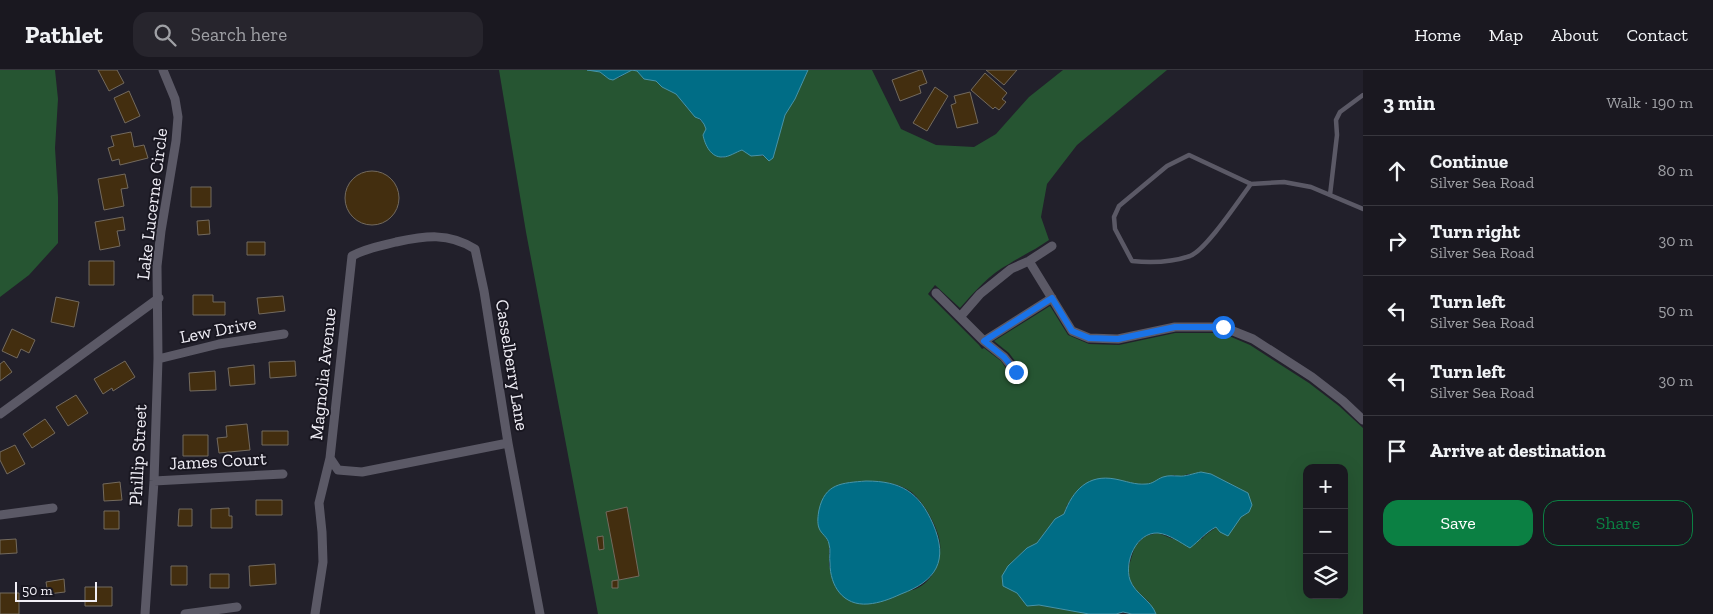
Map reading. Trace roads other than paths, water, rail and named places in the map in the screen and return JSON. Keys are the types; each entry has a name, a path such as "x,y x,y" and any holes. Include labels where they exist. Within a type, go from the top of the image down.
{"street":[{"name":"Lake Lucerne Circle","path":"0,414 158,298 157,266 178,117 175,100 163,70"},
{"name":"Casselberry Lane","path":"352,256 366,248 424,236 445,237 464,242 475,249 484,291 508,443 540,614"},
{"path":"960,317 980,294 1011,269 1029,261 1052,246"},
{"name":"Magnolia Avenue","path":"352,256 330,458 338,470 362,472 508,443"},
{"path":"1029,261 1072,331 1089,338 1118,339 1175,327 1223,327 1252,339 1312,377 1343,401 1363,420"},
{"path":"936,293 984,341 1004,357 1016,372"},
{"name":"Phillip Street","path":"145,614 154,481 158,298"},
{"path":"984,341 1052,298"},
{"name":"Lew Drive","path":"158,359 219,344 284,334"},
{"path":"315,614 323,562 319,503 330,458"},
{"name":"James Court","path":"154,481 283,474"},
{"path":"0,515 53,508"},
{"path":"185,614 237,607"}],"lane":[{"path":"1330,195 1337,135 1336,120 1340,112 1363,95"},
{"path":"1251,184 1206,242 1192,255 1154,263 1132,261 1115,229 1114,217 1119,206 1167,166 1189,155 1251,184 1284,182 1312,187 1363,209"}],"water":[{"path":"587,70 632,70 613,80 600,72"},
{"path":"632,70 808,70 795,99 785,115 773,158 769,161 763,155 751,156 742,150 725,157 715,155 705,143 703,135 706,129 704,124 695,117 676,94 662,87 656,81 644,79 637,71"},
{"path":"1201,472 1211,474 1248,493 1252,505 1249,512 1241,517 1228,536 1220,532 1216,527 1190,548 1171,537 1158,533 1144,537 1138,543 1130,557 1130,580 1156,614 1123,612 1116,614 1089,614 1039,605 1027,606 1017,593 1003,586 1002,576 1008,566 1027,548 1037,543 1055,519 1064,514 1077,491 1089,482 1105,478 1146,484 1165,476 1184,476"},
{"path":"866,481 899,486 915,496 928,513 938,537 940,549 936,568 923,583 913,589 877,603 859,604 845,598 835,587 832,579 830,549 826,537 818,526 818,521 822,501 830,489 842,484"}]}
